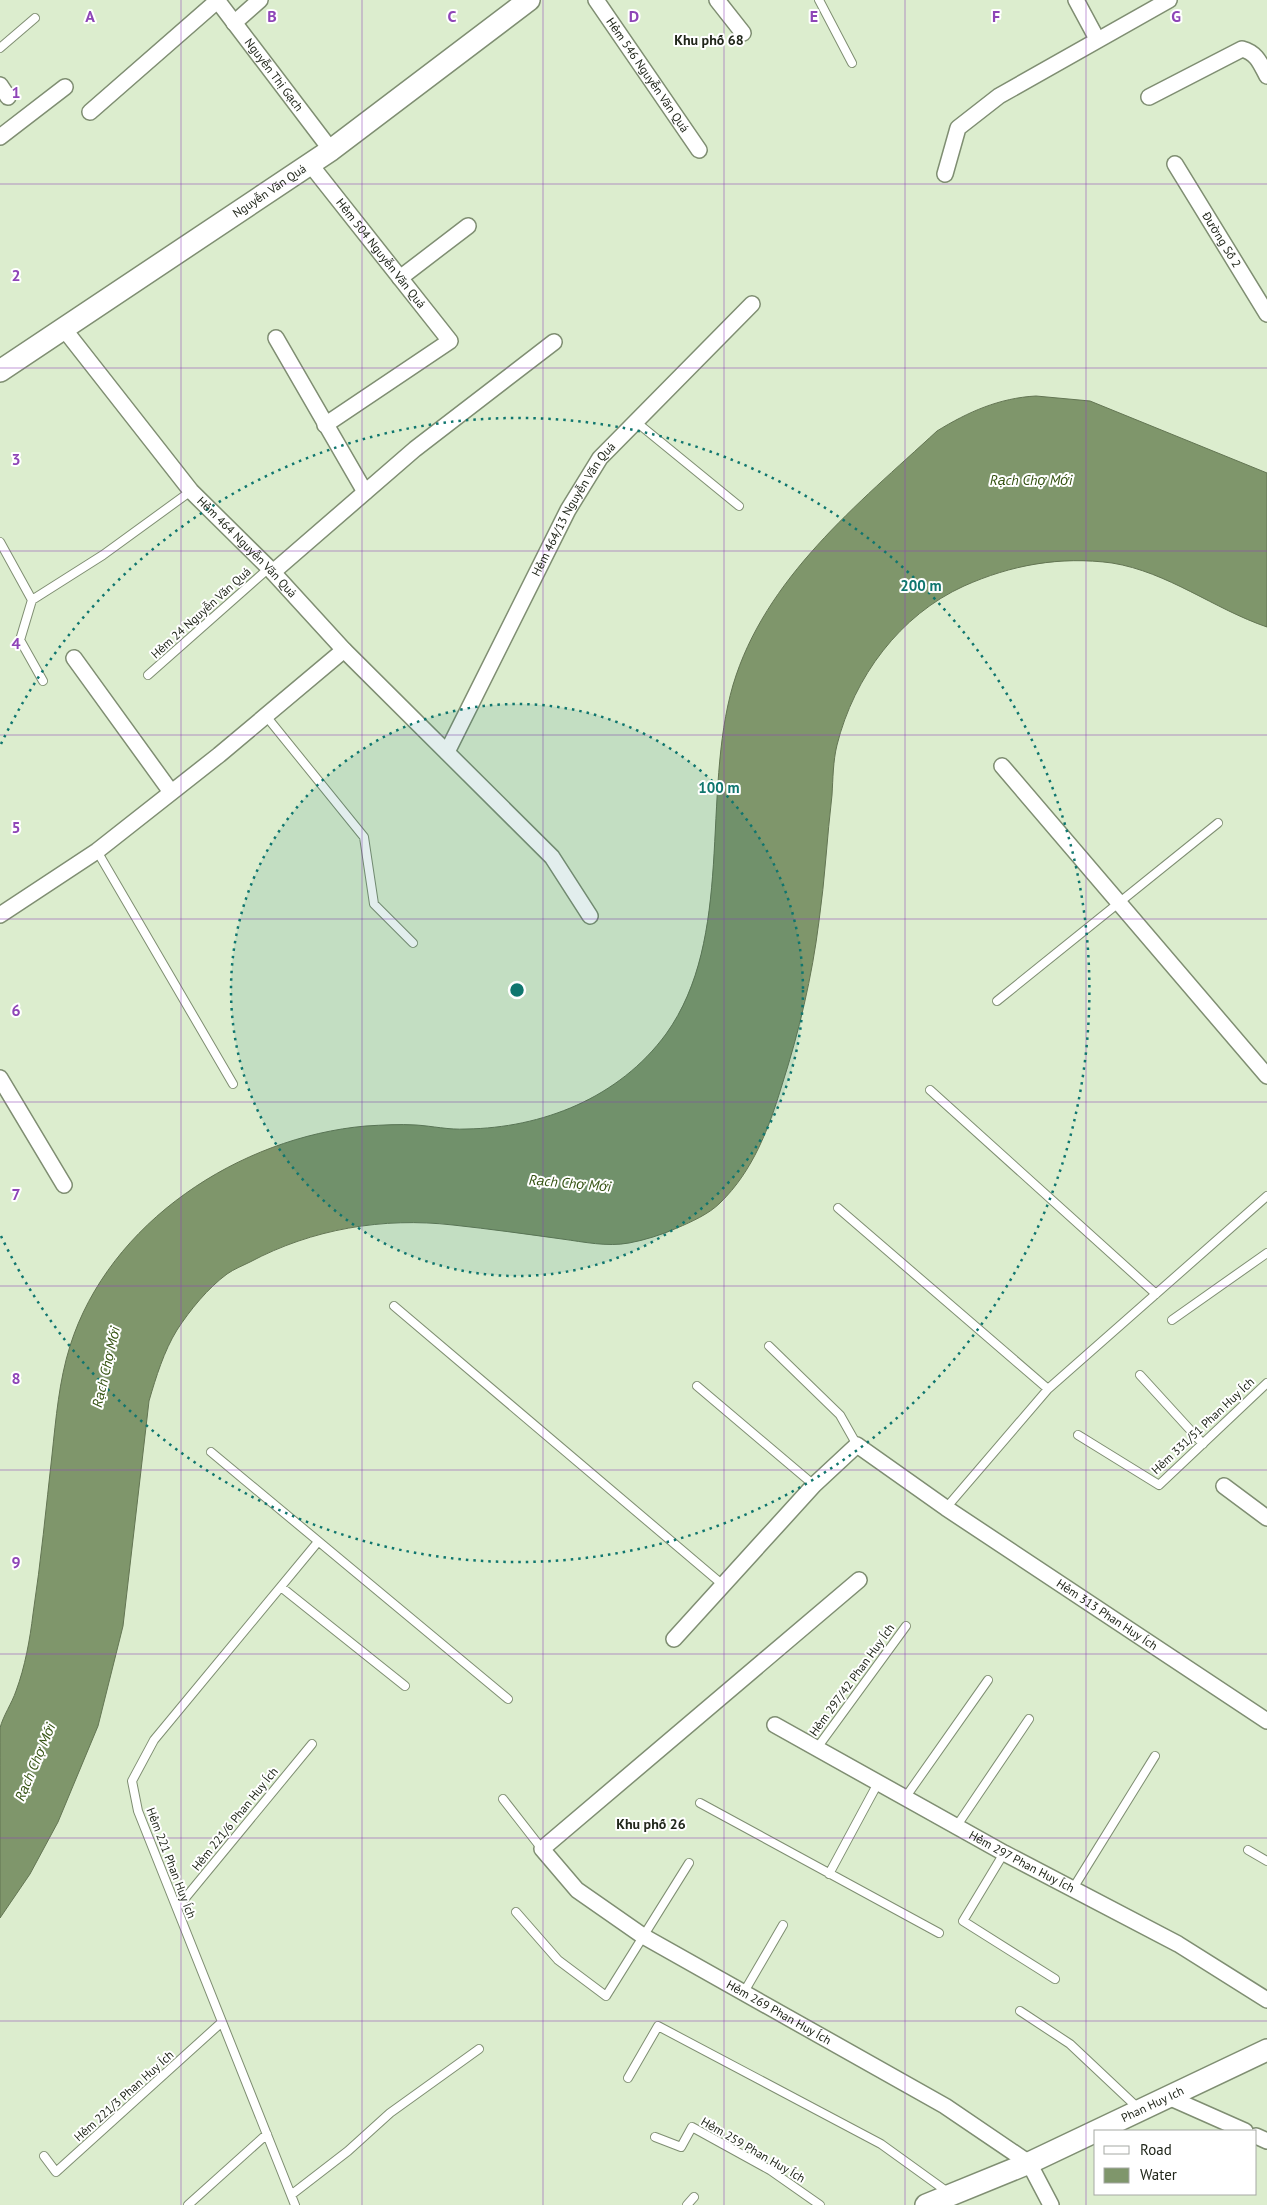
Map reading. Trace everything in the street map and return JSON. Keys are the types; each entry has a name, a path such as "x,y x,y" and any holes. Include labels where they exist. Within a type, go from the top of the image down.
{"main road":[{"name":"Nguyễn Văn Quá","path":"0,371 331,150 521,2"},
{"name":"Phan Huy Ich","path":"1096,2130 1267,2050"},
{"name":"Phan Huy Ich","path":"926,2205 1029,2163 1094,2131"}],"street":[{"path":"90,112 217,0"},
{"name":"Nguyễn Thị Gạch","path":"217,0 331,150"},
{"path":"234,23 260,0"},
{"name":"Hẻm 546 Nguyễn Văn Quá","path":"596,0 700,150"},
{"path":"717,0 743,33"},
{"path":"1076,0 1097,38"},
{"path":"945,174 958,128 1000,96 1097,38 1169,0"},
{"path":"1149,97 1242,49 1251,51 1258,58 1267,76"},
{"path":"0,137 65,87"},
{"name":"Hẻm 504 Nguyễn Văn Quá","path":"310,164 450,342 325,425"},
{"name":"Đường Số 2","path":"1175,164 1267,314"},
{"path":"400,278 468,226"},
{"name":"Hẻm 464/13 Nguyễn Văn Quá","path":"447,752 568,510 600,458 752,304"},
{"name":"Hẻm 464 Nguyễn Văn Quá","path":"64,329 191,491 271,570 344,650 552,857 590,916"},
{"path":"276,338 365,492"},
{"path":"271,570 415,448 554,342"},
{"path":"0,915 97,851 266,716 344,650"},
{"path":"74,658 171,792"},
{"path":"1002,766 1117,903 1267,1076"},
{"path":"0,1078 64,1184"},
{"path":"674,1639 814,1485 856,1444"},
{"name":"Hẻm 313 Phan Huy Ích","path":"856,1444 946,1508 1267,1721"},
{"path":"1224,1486 1267,1518"},
{"path":"542,1849 859,1580"},
{"name":"Hẻm 297 Phan Huy Ích","path":"775,1725 956,1827 1072,1890 1178,1944 1267,2000"},
{"name":"Hẻm 269 Phan Huy Ích","path":"542,1849 578,1890 644,1936 945,2106 1029,2163"},
{"path":"1166,2096 1243,2130"},
{"path":"1029,2163 1051,2205"}],"lane":[{"path":"819,0 852,63"},
{"path":"0,48 35,18"},
{"path":"635,421 738,506"},
{"path":"43,681 20,640 32,600 103,554 191,491"},
{"path":"0,542 32,600"},
{"name":"Hẻm 24 Nguyễn Văn Quá","path":"148,675 271,570"},
{"path":"266,716 364,837 374,904 413,943"},
{"path":"997,1001 1218,823"},
{"path":"97,851 234,1084"},
{"path":"930,1090 1156,1294"},
{"path":"946,1508 1048,1390 1267,1196"},
{"path":"838,1208 1048,1390"},
{"path":"1172,1320 1267,1253"},
{"path":"394,1306 723,1584"},
{"path":"769,1346 840,1415 856,1444"},
{"path":"1140,1375 1203,1444"},
{"name":"Hẻm 331/51 Phan Huy Ích","path":"1078,1435 1159,1485 1267,1383"},
{"path":"697,1386 814,1485"},
{"path":"210,1452 508,1699"},
{"name":"Hẻm 221 Phan Huy Ích","path":"295,2205 138,1811 132,1780 154,1740 318,1543"},
{"path":"282,1587 405,1686"},
{"name":"Hẻm 297/42 Phan Huy Ích","path":"816,1748 906,1626"},
{"path":"905,1798 988,1680"},
{"path":"956,1827 1029,1719"},
{"name":"Hẻm 221/6 Phan Huy Ích","path":"177,1908 312,1744"},
{"path":"1072,1890 1155,1756"},
{"path":"829,1874 878,1783"},
{"name":"Hẻm 269 Phan Huy Ích","path":"504,1799 542,1849"},
{"path":"700,1802 939,1933"},
{"path":"1248,1850 1267,1862"},
{"path":"1004,1853 963,1921 1056,1979"},
{"path":"516,1912 558,1960 606,1996 689,1863"},
{"path":"744,1992 783,1925"},
{"path":"1020,2011 1070,2044 1139,2109"},
{"name":"Hẻm 221/3 Phan Huy Ích","path":"44,2156 56,2172 222,2022"},
{"path":"628,2078 658,2026 881,2144 951,2195"},
{"path":"291,2195 348,2151 390,2113 479,2049"},
{"name":"Hẻm 259 Phan Huy Ích","path":"655,2137 682,2147 692,2127 770,2170 820,2205"},
{"path":"188,2205 267,2134"},
{"path":"687,2205 694,2197"}],"water":[{"name":"Rạch Chợ Mới","path":"1036,396 1090,401 1267,473 1267,627 1228,611 1172,582 1152,574 1112,563 1074,561 1036,564 1018,568 964,586 941,598 900,631 868,672 855,696 837,745 823,890 813,963 799,1025 777,1101 751,1163 732,1191 716,1207 705,1214 682,1226 653,1237 629,1243 612,1244 596,1244 481,1228 427,1223 374,1224 348,1228 298,1241 274,1251 230,1272 206,1293 172,1338 149,1401 123,1626 98,1726 58,1822 30,1874 0,1918 0,1728 19,1682 29,1643 57,1413 66,1359 89,1301 115,1261 148,1225 185,1194 227,1168 272,1148 319,1134 366,1126 410,1125 460,1129 523,1123 577,1105 602,1092 626,1076 666,1034 687,996 701,954 709,910 724,728 733,685 748,646 767,610 817,545 876,486 937,431 984,407 1022,397"}],"district":[{"name":"Khu phố 68","path":"709,40"},
{"name":"Khu phố 26","path":"651,1824"}]}
